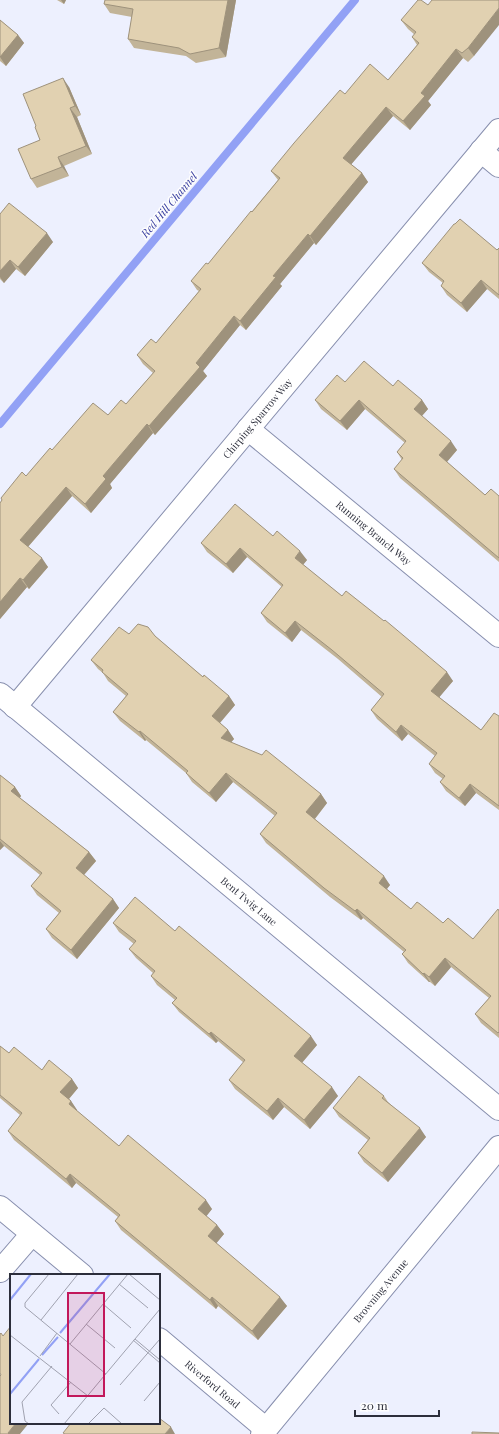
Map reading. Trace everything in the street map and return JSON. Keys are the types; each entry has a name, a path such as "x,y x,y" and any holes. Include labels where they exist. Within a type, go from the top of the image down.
{"street":[{"name":"Chirping Sparrow Way","path":"8,700 248,429 499,130"},
{"path":"481,151 499,166"},
{"name":"Running Branch Way","path":"248,429 499,636"},
{"name":"Bent Twig Lane","path":"8,700 499,1109"},
{"name":"Browning Avenue","path":"264,1431 499,1147"},
{"path":"0,1207 81,1274"},
{"path":"0,1271 32,1234"},
{"name":"Riverford Road","path":"160,1340 264,1431"}],"building":[{"path":"105,0 228,0 219,48 190,54 179,48 128,39 133,9 104,4"},
{"path":"418,0 421,0 428,5 432,0 499,0 499,8 468,48 462,53 456,49 421,93 425,96 403,121 386,107 343,158 362,173 310,236 308,234 273,276 276,277 240,321 234,316 196,363 200,367 149,426 147,424 103,476 106,479 85,504 66,487 20,540 42,558 23,580 20,578 0,602 1,498 22,472 26,476 50,448 52,450 93,403 108,415 121,400 126,404 155,371 137,355 151,339 156,343 201,289 191,281 206,263 208,264 280,178 271,171 340,90 345,94 370,64 388,80 419,43 412,37 416,32 401,20"},
{"path":"0,20 18,35 0,57"},
{"path":"63,78 75,106 70,108 86,146 58,157 62,167 31,179 18,149 40,140 23,94"},
{"path":"9,203 47,233 18,267 10,260 0,271 0,214"},
{"path":"460,219 497,250 499,248 499,295 481,280 461,303 441,286 444,281 422,263 454,224"},
{"path":"364,361 393,386 398,380 422,400 414,409 451,441 439,455 485,495 491,489 499,496 499,558 394,469 403,458 397,452 406,441 359,400 340,421 315,400 337,375 345,382"},
{"path":"235,504 273,536 277,531 300,551 295,558 342,596 346,591 384,621 385,620 447,672 431,691 481,730 494,713 499,716 499,806 470,784 459,798 440,782 445,776 429,764 437,753 401,725 396,732 371,710 384,694 295,621 285,633 261,613 283,585 240,548 226,564 201,543"},
{"path":"138,624 148,627 155,636 203,677 204,675 229,696 212,716 228,730 221,738 262,755 266,750 321,794 306,812 384,876 379,883 411,909 417,902 443,923 448,918 473,939 498,909 498,1033 475,1014 491,996 445,958 429,977 424,973 423,974 402,954 406,950 357,909 355,911 324,888 260,834 277,813 226,773 209,793 186,773 188,771 140,731 139,732 113,712 128,694 102,672 103,670 91,660 119,627 129,634"},
{"path":"0,775 15,787 11,791 89,852 76,868 113,899 71,950 46,929 61,911 31,886 42,873 0,839"},
{"path":"135,897 175,931 179,926 311,1036 294,1056 332,1087 304,1120 278,1098 267,1111 229,1080 245,1060 211,1032 209,1034 172,1003 177,998 151,976 155,971 129,949 136,941 113,923"},
{"path":"0,1046 9,1053 14,1047 42,1070 49,1060 72,1079 60,1092 71,1101 69,1104 119,1146 128,1135 206,1200 198,1209 217,1225 208,1236 280,1297 252,1331 212,1297 210,1300 115,1221 120,1215 70,1174 66,1179 8,1131 22,1113 0,1095"},
{"path":"359,1076 384,1096 382,1098 420,1128 382,1173 358,1153 370,1138 333,1108"},
{"path":"10,1327 10,1424 15,1424 8,1433 9,1434 0,1434 1,1333 3,1336"},
{"path":"160,1419 171,1427 165,1434 63,1433 70,1424 160,1424"},
{"path":"472,1432 499,1433 499,1434 472,1434"}],"waterway":[{"name":"Red Hill Channel","path":"0,424 355,0"}]}
